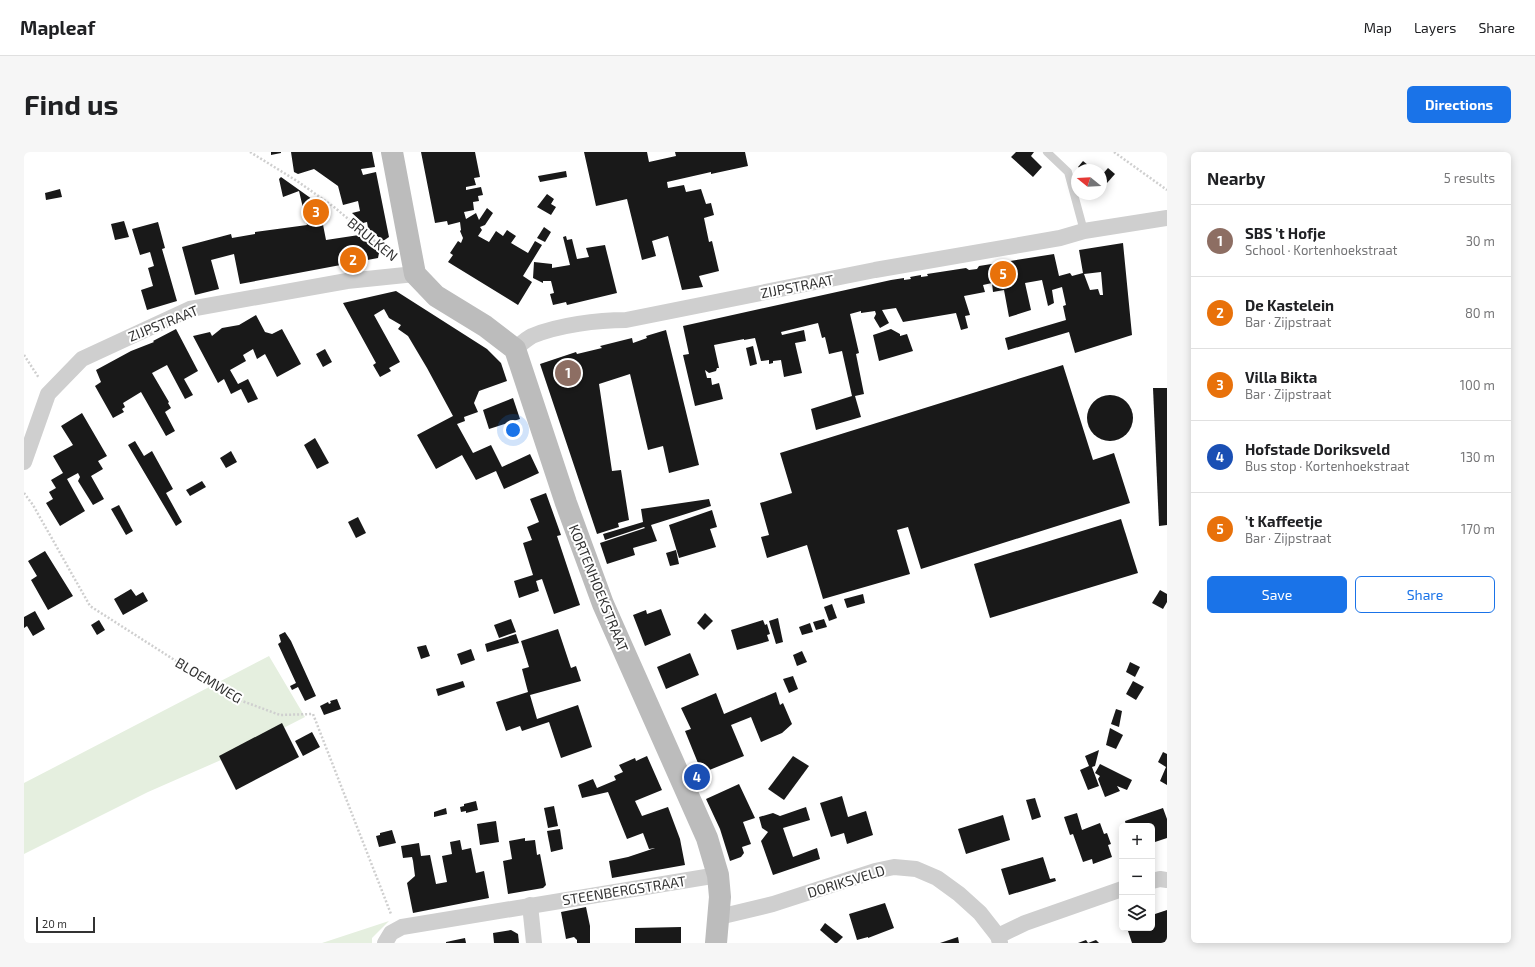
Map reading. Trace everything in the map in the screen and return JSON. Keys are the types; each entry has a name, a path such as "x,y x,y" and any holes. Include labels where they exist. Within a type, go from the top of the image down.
{"street":[{"path":"392,152 415,274 436,296 485,326 515,349"},
{"name":"ZIJPSTRAAT","path":"515,349 531,336 554,329 594,322 626,320 875,270 1060,238 1084,231 1167,218"},
{"name":"ZIJPSTRAAT","path":"24,462 48,394 82,359 190,309 347,281 415,274"},
{"name":"KORTENHOEKSTRAAT","path":"515,349 566,503 603,604 707,838 718,875 720,897 716,943"},
{"name":"DORIKSVELD","path":"719,916 773,904 875,871 894,867 916,870 936,878 959,894 980,913 999,940 1024,923 1119,891"},
{"name":"STEENBERGSTRAAT","path":"397,929 402,926 718,875"},
{"path":"1155,880 1167,880"},
{"path":"530,905 534,943"},
{"path":"385,943 391,933 397,929"}],"lane":[{"path":"1047,152 1068,172 1084,231"}],"path":[{"name":"BRULKEN","path":"250,152 297,181 334,207 415,274"},
{"path":"1114,152 1167,190"},
{"path":"24,355 48,394"},
{"name":"BLOEMWEG","path":"24,493 33,505 90,606 234,698 280,715 313,714 397,929"}],"green space":[{"path":"269,656 305,717 221,760 148,792 24,854 24,783"},
{"path":"389,921 372,938 372,943 322,943"}],"building":[{"path":"271,152 281,152 281,153 271,155"},
{"path":"291,152 372,152 375,167 361,169 363,175 376,172 389,237 383,241 368,228 367,222 363,223 352,213 360,211 358,201 343,205 338,186 314,169 298,174 294,172"},
{"path":"421,152 475,152 480,177 474,178 476,185 466,187 466,190 481,187 483,195 478,196 479,201 473,202 474,210 464,212 466,219 476,213 479,220 487,208 493,213 485,225 480,227 482,230 478,236 489,242 496,231 503,236 507,230 516,236 511,243 528,253 535,241 542,245 523,276 532,282 518,305 448,262 453,255 450,253 458,241 461,243 463,238 460,231 460,222 448,225 447,221 435,223"},
{"path":"584,152 647,152 649,162 676,156 675,152 745,152 748,166 711,174 711,172 667,182 668,188 684,185 686,192 701,189 706,204 711,203 714,215 704,218 709,242 712,241 719,271 699,276 703,287 682,290 668,236 652,241 656,256 642,260 627,199 596,206"},
{"path":"1016,152 1034,152 1031,156 1042,167 1033,177 1011,157"},
{"path":"1108,168 1115,174 1107,183"},
{"path":"566,171 567,177 540,182 538,176"},
{"path":"281,177 319,204 326,240 359,235 379,253 378,258 240,284 234,254 211,260 219,289 195,295 182,247 231,234 232,238 255,234 255,232 307,225 299,191 283,197 279,179"},
{"path":"60,189 62,197 46,200 45,193"},
{"path":"547,194 554,199 551,204 556,207 551,215 537,207"},
{"path":"124,221 129,237 115,240 111,224"},
{"path":"158,222 165,248 162,249 177,301 147,310 141,290 153,286 148,268 154,266 150,252 140,255 132,229"},
{"path":"544,227 551,232 545,242 537,238"},
{"path":"566,236 567,240 572,239 577,259 589,257 586,248 605,245 617,293 567,305 566,302 553,305 550,294 554,293 551,281 543,281 543,283 533,278 534,262 552,264 552,268 570,265 563,237"},
{"path":"1123,243 1132,335 1075,353 1069,332 1008,350 1005,338 1066,320 1063,306 1066,305 1062,287 1052,290 1054,303 1048,306 1042,280 1025,283 1031,310 1009,317 1004,290 993,292 992,283 983,285 985,292 964,296 970,315 965,316 968,328 961,330 956,313 903,322 896,308 882,310 889,323 880,328 874,318 876,314 875,311 861,313 861,311 850,314 859,353 856,354 864,394 855,396 861,417 816,430 811,409 852,396 842,351 829,354 825,337 822,338 818,323 781,332 782,335 804,330 806,341 795,343 802,373 784,377 781,360 773,361 773,363 769,364 769,360 761,361 755,338 714,345 719,368 717,368 716,371 709,373 705,370 707,378 711,378 712,385 719,383 723,399 695,406 683,355 689,354 683,326 891,280 904,278 904,280 911,279 910,277 921,275 921,277 928,276 927,274 966,268 969,270 977,269 979,266 1054,254 1059,276 1070,273 1072,276 1083,273 1079,250","holes":["1101,272 1103,295 1100,295 1098,289 1090,290 1084,274"]},
{"path":"396,291 487,349 501,363 507,381 479,391 474,403 478,412 464,417 465,421 457,424 473,453 491,445 502,467 530,454 539,473 504,489 496,471 476,480 462,455 436,469 417,435 453,416 427,368 408,336 398,329 401,325 389,318 384,309 374,315 400,362 389,368 391,371 380,377 373,365 376,363 343,303"},
{"path":"256,315 265,332 272,334 282,329 301,364 277,377 265,354 257,359 253,349 243,355 246,361 230,370 238,384 248,379 258,399 248,403 241,389 231,394 224,379 218,383 193,336 210,332 212,336 222,328 239,325"},
{"path":"176,329 198,371 184,379 193,395 185,399 167,365 152,373 169,402 168,403 171,408 165,412 175,431 166,436 141,392 123,403 125,407 122,409 124,412 113,418 95,386 101,382 96,370 131,351 154,342 153,341"},
{"path":"891,329 900,334 900,336 907,334 913,351 879,361 873,335"},
{"path":"666,330 699,465 669,473 663,446 648,450 630,374 599,384 612,471 621,470 629,520 618,523 619,527 597,534 540,364 576,352 577,354 602,348 600,346 632,338 633,343 647,338 646,336"},
{"path":"753,346 757,364 750,366 746,348"},
{"path":"325,349 332,362 323,367 316,354"},
{"path":"1063,365 1093,460 1114,453 1130,503 921,569 908,527 897,530 910,574 823,599 807,545 767,558 761,537 769,535 760,503 792,493 780,453"},
{"path":"1153,388 1167,388 1167,525 1159,526"},
{"path":"1110,395 1123,399 1129,405 1133,418 1129,431 1123,437 1110,441 1097,437 1091,431 1087,418 1091,405 1097,399"},
{"path":"513,398 520,419 489,429 483,410"},
{"path":"82,413 107,456 98,461 103,469 91,476 104,499 93,505 78,481 80,477 78,473 67,479 85,511 60,526 46,503 53,499 49,492 56,488 51,480 63,473 53,456 73,445 61,426"},
{"path":"315,438 329,463 317,469 304,445"},
{"path":"135,441 144,456 152,451 173,489 166,493 182,522 176,526 128,445"},
{"path":"231,451 237,462 226,468 220,458"},
{"path":"202,481 206,487 190,496 186,490"},
{"path":"546,493 561,535 557,536 580,605 554,614 542,579 536,581 539,591 519,598 514,581 533,575 523,543 532,540 527,527 539,522 530,499"},
{"path":"709,499 711,506 651,525 657,541 633,548 635,555 607,564 600,543 645,528 644,527 605,540 603,534 643,522 641,509"},
{"path":"119,505 133,531 126,535 111,509"},
{"path":"712,510 717,527 710,529 716,547 679,558 669,525"},
{"path":"358,517 366,533 356,538 348,522"},
{"path":"1121,519 1138,573 990,618 974,564"},
{"path":"676,550 679,564 670,566 666,553"},
{"path":"45,551 73,596 48,610 31,580 37,576 28,561"},
{"path":"131,589 136,596 143,592 148,601 123,615 114,599"},
{"path":"1160,590 1167,594 1167,602 1163,609 1152,603"},
{"path":"863,594 865,603 847,608 844,599"},
{"path":"832,604 837,618 829,621 824,607"},
{"path":"661,609 671,635 645,646 633,615 646,610 647,614"},
{"path":"35,611 45,629 33,636 27,626 24,628 24,617"},
{"path":"705,613 713,621 704,630 697,623"},
{"path":"778,618 783,642 776,644 769,621"},
{"path":"511,619 516,632 499,638 494,625"},
{"path":"824,619 827,627 816,630 813,622"},
{"path":"99,620 105,630 97,635 91,625"},
{"path":"763,620 765,625 767,624 770,634 767,635 769,641 737,650 731,630"},
{"path":"810,623 813,632 802,635 799,627"},
{"path":"558,629 571,668 576,666 581,681 530,695 537,719 578,705 592,747 561,758 549,722 522,731 520,726 506,731 496,702 528,692 522,669 529,667 521,641"},
{"path":"285,632 291,641 316,696 305,701 298,687 292,690 290,686 296,683 278,644 281,642 279,635"},
{"path":"516,634 519,643 487,652 485,644"},
{"path":"426,645 430,656 421,659 417,647"},
{"path":"471,649 475,660 461,665 457,654"},
{"path":"802,651 807,662 797,666 793,655"},
{"path":"690,653 699,675 666,689 657,667"},
{"path":"1130,662 1140,667 1135,677 1126,672"},
{"path":"793,676 798,689 789,693 783,679"},
{"path":"463,681 465,687 438,696 436,689"},
{"path":"1133,681 1144,687 1136,700 1126,694"},
{"path":"776,692 780,705 783,703 792,724 782,733 761,742 751,717 731,725 744,756 702,773 685,731 691,729 681,708 716,693 724,714"},
{"path":"337,699 341,709 324,715 320,706 328,702 329,704 331,703 330,701"},
{"path":"1116,709 1122,711 1119,727 1111,724"},
{"path":"282,723 299,757 236,790 219,756"},
{"path":"1110,728 1123,735 1116,749 1106,745"},
{"path":"312,732 320,747 303,756 295,741"},
{"path":"1099,750 1095,766 1092,767 1099,786 1088,790 1080,770 1089,766 1085,756"},
{"path":"1163,752 1167,754 1167,785 1160,781 1166,767 1158,762"},
{"path":"647,756 662,790 635,801 642,816 668,807 680,839 685,865 612,878 609,861 628,857 655,848 649,849 643,833 627,839 608,792 582,798 578,785 593,779 597,788 616,780 614,776 623,772 619,765 635,758 636,761"},
{"path":"793,756 809,766 784,800 768,789"},
{"path":"1100,764 1132,780 1127,790 1117,786 1120,791 1105,797 1098,779 1100,776 1095,773"},
{"path":"739,784 755,818 743,822 751,844 742,847 744,853 741,857 730,861 720,829 706,799"},
{"path":"842,796 848,817 866,811 873,835 847,844 844,833 831,837 820,803"},
{"path":"1035,798 1041,817 1032,820 1026,800"},
{"path":"476,801 478,810 466,813 466,811 461,812 460,807 464,806 464,804"},
{"path":"554,806 558,826 548,828 544,808"},
{"path":"806,807 810,820 783,828 793,857 817,848 820,859 773,875 761,841 768,832 762,828 759,817 773,813 780,816"},
{"path":"446,808 447,814 434,817 434,812"},
{"path":"1163,808 1167,819 1167,838 1155,842 1155,823 1125,823 1125,821"},
{"path":"1077,813 1082,830 1100,823 1104,834 1107,833 1111,844 1108,845 1112,857 1093,864 1092,859 1083,862 1073,834 1070,835 1064,817"},
{"path":"1003,815 1010,840 966,854 958,829"},
{"path":"496,821 499,842 480,845 477,824"},
{"path":"560,829 563,849 551,852 547,831"},
{"path":"392,830 396,843 379,847 376,836 380,835 380,833"},
{"path":"525,838 525,841 535,840 537,855 540,854 546,885 543,888 508,894 503,861 512,859 509,841"},
{"path":"460,840 462,850 471,848 476,873 484,871 489,898 413,913 407,883 415,876 413,861 412,857 403,858 401,846 419,843 421,856 430,855 436,884 447,882 442,856 452,854 450,842"},
{"path":"1043,857 1050,879 1055,878 1056,881 1009,895 1001,869"},
{"path":"885,903 894,928 868,938 857,940 849,914"},
{"path":"586,907 590,926 590,943 577,943 577,940 574,937 566,939 561,912"},
{"path":"1167,910 1167,943 1132,943 1128,931 1155,931 1155,914"},
{"path":"825,923 843,937 837,943 835,943 820,930"},
{"path":"681,927 681,943 635,943 635,928"},
{"path":"511,930 518,934 519,943 494,943 493,933"},
{"path":"958,937 959,943 940,943"},
{"path":"465,938 466,943 446,943 446,942"},
{"path":"1086,940 1088,943 1078,943"},
{"path":"1096,940 1099,943 1088,943"}],"place":[{"name":"Villa Bikta","path":"316,212"},
{"name":"De Kastelein","path":"353,260"},
{"name":"'t Kaffeetje","path":"1003,274"},
{"name":"SBS 't Hofje","path":"568,373"},
{"name":"Hofstade Doriksveld","path":"697,777"}]}
